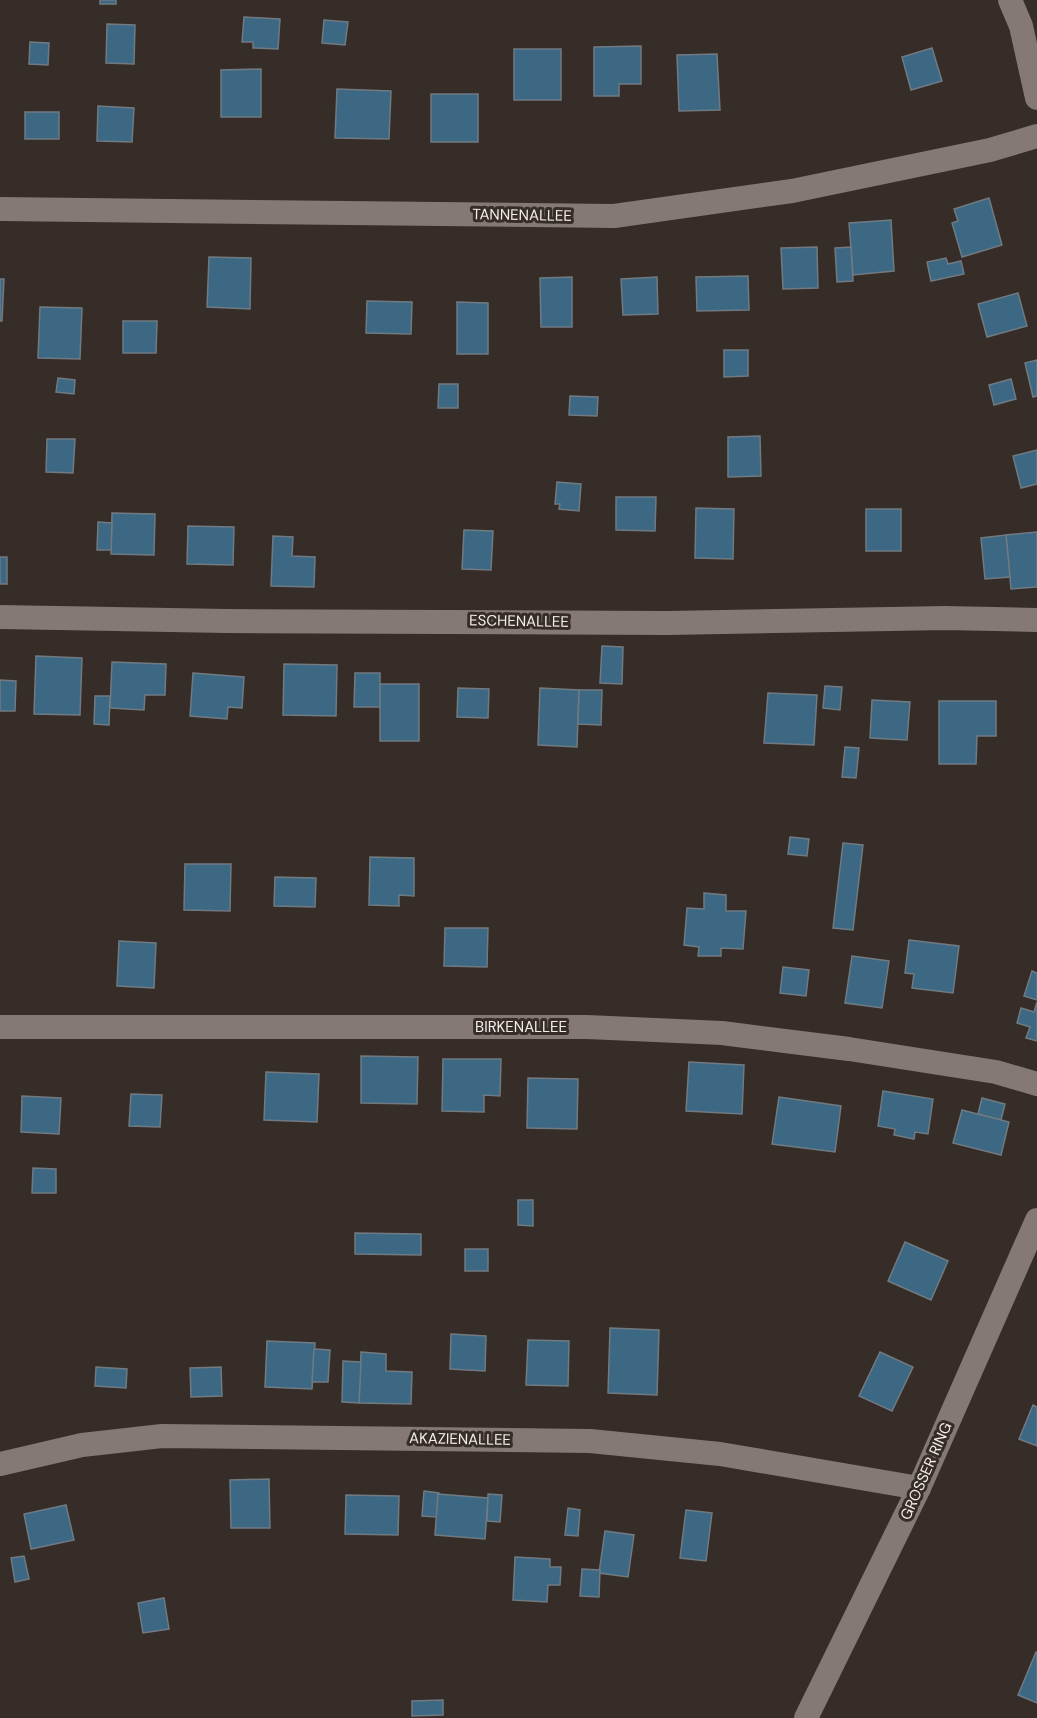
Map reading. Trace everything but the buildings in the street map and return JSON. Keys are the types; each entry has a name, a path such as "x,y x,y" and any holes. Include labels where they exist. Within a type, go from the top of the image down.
{"street":[{"path":"1010,0 1021,26 1037,98"},
{"name":"TANNENALLEE","path":"0,209 614,216 792,191 990,150 1037,136"},
{"name":"ESCHENALLEE","path":"0,617 226,621 668,623 945,618 1037,620"},
{"name":"BIRKENALLEE","path":"0,1027 575,1027 722,1034 996,1072 1037,1084"},
{"name":"GROSSER RING","path":"806,1718 919,1488 1037,1221"},
{"name":"AKAZIENALLEE","path":"0,1464 82,1445 162,1436 590,1441 720,1454 919,1488"}]}
